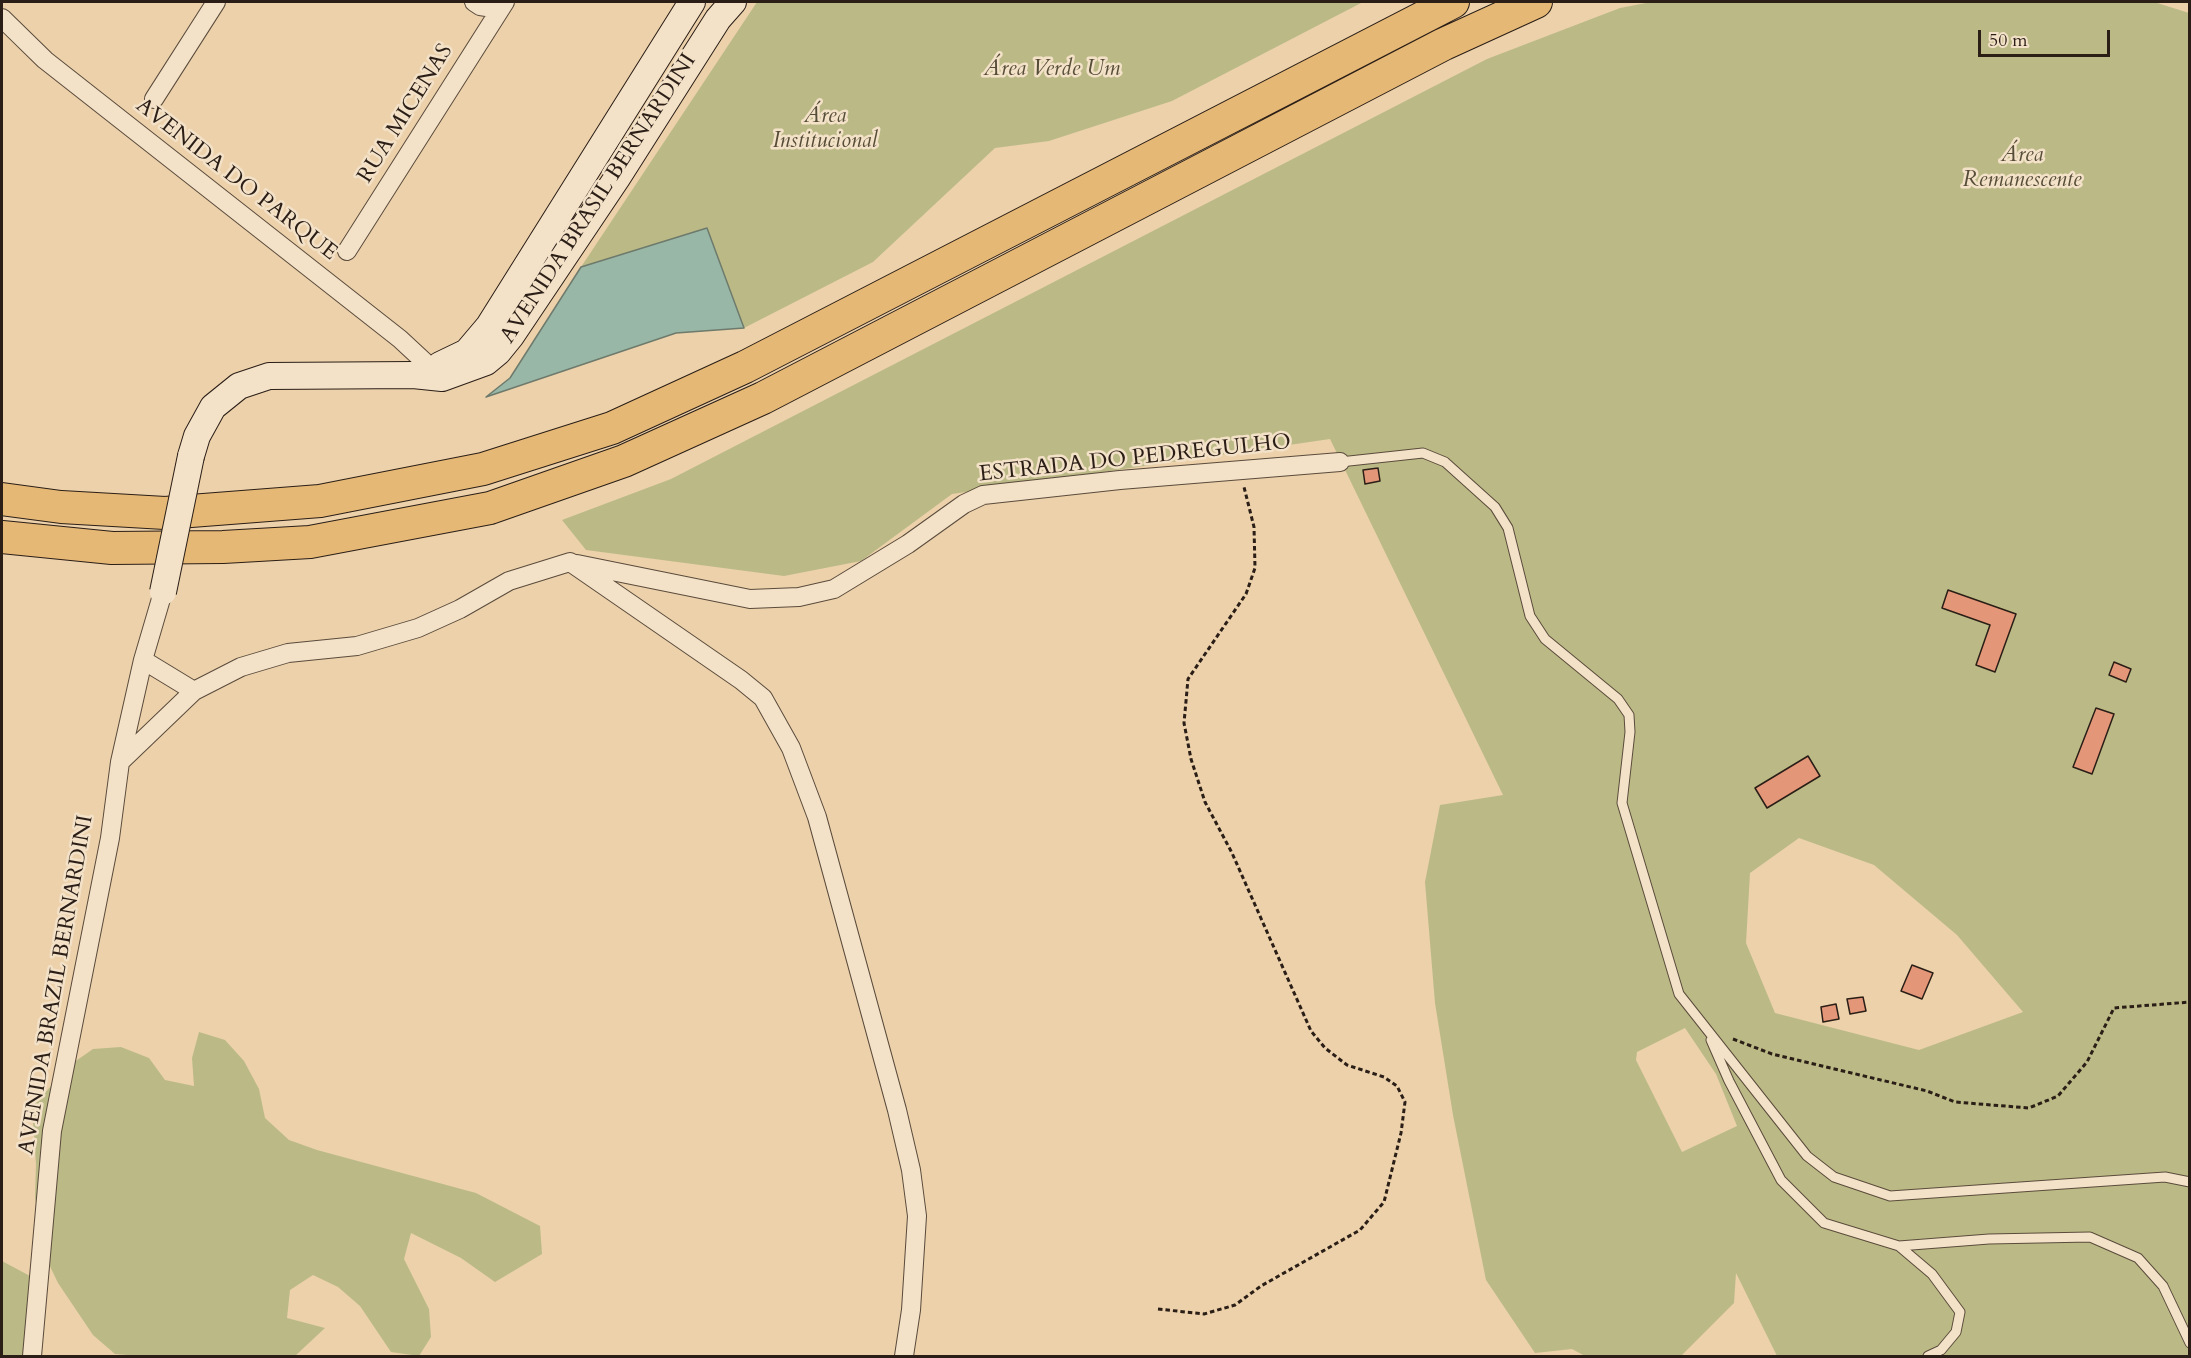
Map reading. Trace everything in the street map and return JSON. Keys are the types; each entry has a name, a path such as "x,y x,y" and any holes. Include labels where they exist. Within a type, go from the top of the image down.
{"highway":[{"path":"2,499 61,507 165,513 320,501 483,469 612,428 745,367 1453,2"},
{"path":"2,537 112,548 223,547 310,542 501,504 624,460 763,398 1444,44 1536,2"}],"street":[{"path":"154,99 216,2"},
{"path":"474,2 480,6 502,5"},
{"name":"AVENIDA BRASIL BERNARDINI","path":"429,374 468,352 489,326 692,2"},
{"name":"AVENIDA BRASIL BERNARDINI","path":"163,592 191,456 197,436 213,407 239,386 269,376 429,374 486,362 512,336 718,19 733,2"},
{"name":"RUA MICENAS","path":"347,251 502,5"},
{"name":"AVENIDA DO PARQUE","path":"2,18 45,60 400,339 429,374"},
{"name":"ESTRADA DO PEDREGULHO","path":"570,562 750,599 799,597 834,589 908,544 964,504 983,495 1340,462"},
{"path":"120,762 194,691 241,667 288,653 357,646 418,628 460,609 509,581 570,562 748,686 762,698 791,748 817,817 897,1110 911,1170 917,1216 911,1310 904,1356"},
{"name":"AVENIDA BRAZIL BERNARDINI","path":"32,1356 52,1131 110,838 120,762 143,660 163,592"},
{"path":"143,660 194,691"}],"lane":[{"path":"1340,462 1424,453 1445,462 1495,507 1508,528 1530,616 1545,639 1618,699 1629,715 1630,732 1622,803 1679,994 1807,1156 1834,1177 1890,1196 2165,1177 2190,1182"},
{"path":"1707,1029 1729,1081 1781,1180 1824,1223 1899,1246 1989,1239 2090,1238 2138,1258 2163,1286 2190,1343"},
{"path":"1899,1246 1932,1274 1960,1312 1956,1332 1941,1350 1928,1356"}],"path":[{"path":"1158,1309 1204,1314 1235,1305 1261,1286 1360,1230 1384,1202 1401,1133 1405,1102 1397,1086 1384,1077 1347,1065 1325,1048 1311,1031 1232,853 1205,802 1191,759 1184,723 1188,679 1246,594 1256,568 1254,527 1240,471"},
{"path":"1707,1029 1772,1054 1916,1089 1955,1102 2029,1108 2058,1096 2087,1062 2114,1008 2190,1002"}],"green space":[{"name":"Área Institucional","path":"757,2 1363,2 1172,101 1049,141 995,148 873,262 744,328 707,228 581,267"},
{"name":"Área Remanescente","path":"1651,2 2154,2 2189,13 2189,1356 1777,1356 1736,1273 1734,1303 1681,1356 1585,1356 1572,1349 1535,1353 1486,1280 1453,1115 1435,1003 1425,882 1440,805 1503,795 1330,439 952,494 861,561 784,576 586,550 562,520 671,479 1487,59 1620,8","holes":["1799,838 1874,865 1957,935 2023,1012 1919,1050 1775,1013 1746,943 1750,873","1685,1028 1716,1074 1737,1126 1682,1152 1636,1060 1637,1052"]},
{"path":"199,1032 225,1040 244,1061 259,1089 265,1118 289,1140 317,1150 476,1193 540,1226 542,1254 495,1282 461,1258 411,1233 404,1259 429,1309 431,1337 419,1356 391,1352 360,1306 338,1287 313,1275 290,1290 287,1318 325,1328 295,1356 115,1354 93,1335 58,1283 46,1258 35,1198 36,1164 32,1107 70,1065 93,1049 121,1047 149,1058 165,1080 194,1086 192,1058"},
{"path":"2,1261 30,1276 25,1356 2,1356"}],"shaded area":[{"path":"707,228 744,328 676,333 486,397 510,378 581,267"}],"building":[{"path":"1378,468 1380,481 1365,484 1363,470"},
{"path":"1948,590 2016,614 1995,672 1976,665 1990,625 1942,608"},
{"path":"2114,662 2131,669 2126,682 2109,675"},
{"path":"2096,708 2114,714 2092,774 2073,767"},
{"path":"1808,756 1820,776 1767,808 1755,788"},
{"path":"1912,965 1933,973 1922,999 1901,991"},
{"path":"1863,997 1866,1011 1850,1014 1847,999"},
{"path":"1836,1004 1839,1019 1823,1022 1821,1007"}],"park label":[{"name":"Área Verde Um","path":"1052,70"}]}
